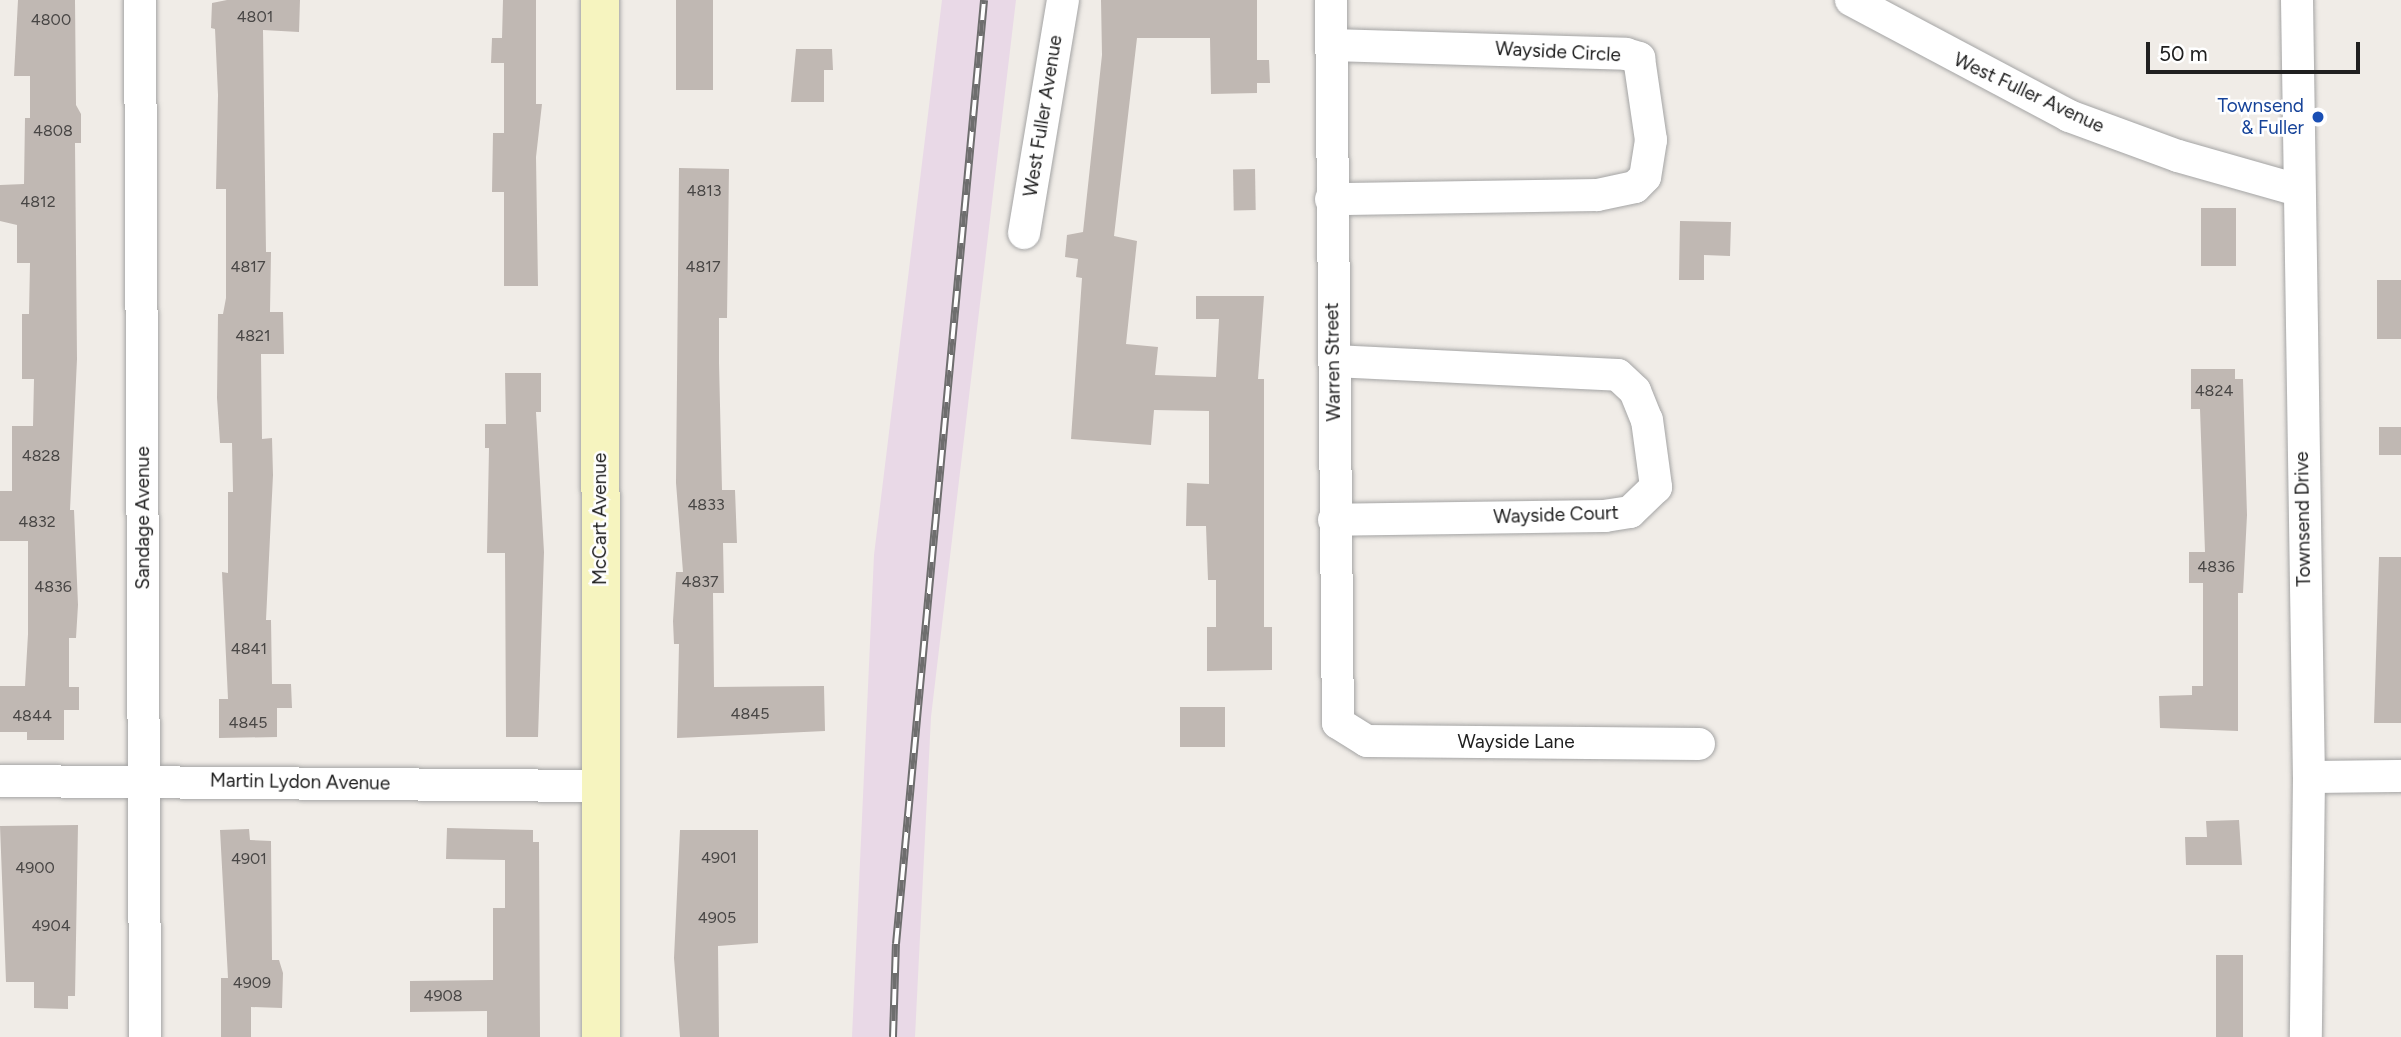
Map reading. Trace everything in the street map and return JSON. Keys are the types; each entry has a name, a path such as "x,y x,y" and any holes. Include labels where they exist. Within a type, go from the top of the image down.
{"main road":[{"name":"McCart Avenue","path":"600,0 601,1037"}],"street":[{"name":"Sandage Avenue","path":"141,0 145,1037"},
{"name":"West Fuller Avenue","path":"1024,233 1063,0"},
{"name":"Warren Street","path":"1331,0 1338,723"},
{"name":"West Fuller Avenue","path":"1852,0 2069,116 2297,190"},
{"name":"Townsend Drive","path":"2297,0 2297,190 2309,777 2306,1037"},
{"name":"Wayside Circle","path":"1331,45 1626,54 1639,58 1651,140 1645,177 1635,187 1597,195 1331,199"},
{"name":"Wayside Court","path":"1334,362 1618,375 1635,391 1647,420 1656,486 1630,512 1605,516 1334,520"},
{"name":"Wayside Lane","path":"1338,723 1367,741 1699,744"},
{"path":"2309,777 2401,776"},
{"name":"Martin Lydon Avenue","path":"0,781 144,780 600,786"}],"shaded area":[{"path":"942,0 1016,0 931,717 915,1037 852,1037 874,555"}],"building":[{"path":"18,0 75,0 76,105 81,114 81,143 75,143 77,359 70,510 74,510 78,605 76,638 69,638 69,687 79,687 79,710 64,710 64,740 27,740 27,732 0,732 0,686 25,686 28,634 28,541 0,541 0,491 12,491 12,426 33,426 34,379 22,379 22,314 29,314 30,263 17,263 17,225 0,221 0,185 24,184 25,118 30,118 30,76 14,76"},
{"path":"227,0 300,0 299,32 263,30 266,252 271,252 270,312 283,312 284,354 261,354 262,439 272,438 273,475 266,620 271,620 272,684 291,684 292,708 277,708 277,737 219,738 219,699 228,699 222,572 228,573 228,492 233,492 232,443 220,443 217,398 218,314 223,314 226,298 226,189 216,189 218,95 215,29 211,28 212,3"},
{"path":"503,0 536,0 536,104 542,104 536,157 538,286 504,286 504,192 492,192 493,133 504,133 504,63 491,63 492,38 502,38"},
{"path":"676,0 713,0 713,90 676,90"},
{"path":"1101,0 1257,0 1257,60 1269,60 1270,83 1257,83 1257,93 1211,94 1210,38 1137,38 1114,236 1137,241 1126,344 1158,347 1155,375 1216,377 1219,319 1196,319 1196,296 1264,296 1258,379 1264,379 1264,627 1272,627 1272,670 1207,671 1207,627 1216,627 1216,580 1208,580 1206,526 1186,526 1187,483 1209,484 1209,411 1154,410 1151,445 1071,439 1082,278 1076,277 1078,259 1065,257 1067,235 1083,232 1102,55"},
{"path":"796,49 832,49 833,70 824,70 824,102 791,102"},
{"path":"679,168 729,169 727,318 719,318 719,363 722,490 735,490 737,543 723,543 724,593 713,593 714,687 824,686 825,731 677,738 679,644 674,644 673,621 676,572 683,572 676,483"},
{"path":"1233,169 1255,169 1256,210 1234,210"},
{"path":"2201,208 2236,208 2236,266 2201,266"},
{"path":"1680,221 1731,222 1730,256 1704,255 1704,280 1679,280"},
{"path":"2377,280 2401,280 2401,339 2377,339"},
{"path":"2191,369 2235,369 2235,379 2243,379 2247,515 2243,593 2238,593 2238,731 2160,728 2159,696 2192,695 2192,686 2203,686 2203,583 2189,583 2189,552 2205,552 2200,409 2191,409"},
{"path":"505,373 541,373 541,412 536,412 544,552 538,737 506,737 505,553 487,553 489,448 485,448 485,424 506,424"},
{"path":"2379,427 2401,427 2401,455 2379,455"},
{"path":"2379,557 2401,557 2401,723 2374,723"},
{"path":"1180,707 1225,707 1225,747 1180,747"},
{"path":"2239,820 2242,865 2186,865 2185,837 2207,837 2206,821"},
{"path":"78,825 75,996 68,996 68,1009 34,1008 34,982 6,982 0,826"},
{"path":"447,828 533,830 533,842 539,842 540,1037 487,1037 487,1011 410,1012 410,981 493,980 493,908 505,908 505,860 446,859"},
{"path":"249,829 250,840 271,841 272,960 279,960 283,973 282,1008 251,1007 251,1037 221,1037 221,978 228,978 220,830"},
{"path":"680,830 758,830 758,943 718,946 719,1037 680,1037 674,958"},
{"path":"2216,955 2243,955 2243,1037 2216,1037"}],"railway":[{"path":"893,1037 896,944 984,0"}],"place":[{"name":"Townsend & Fuller","path":"2318,117"}]}
